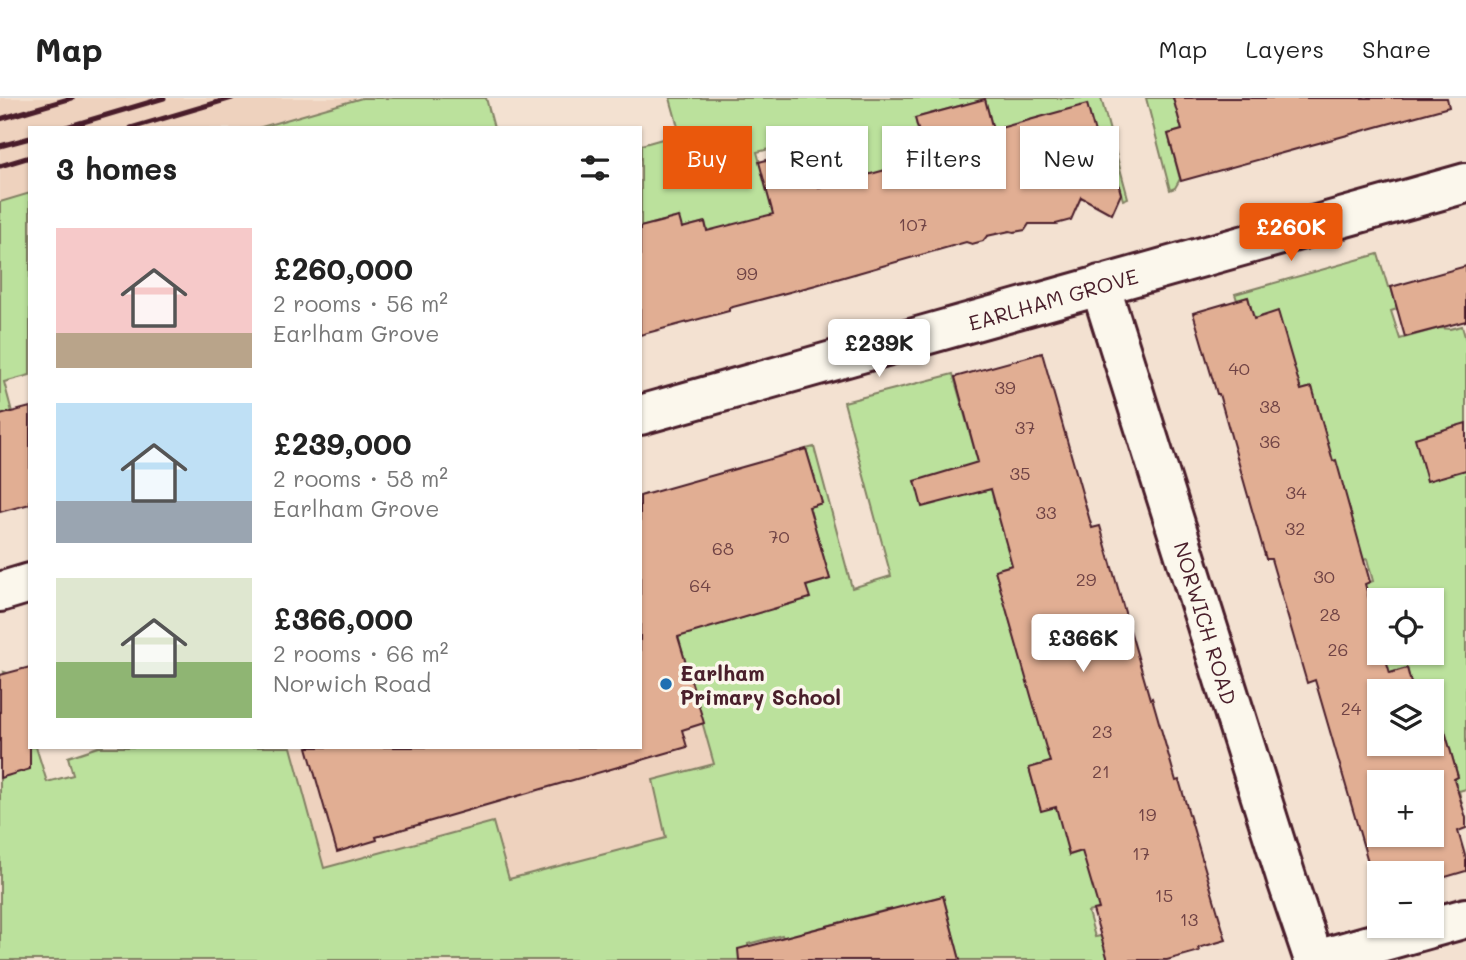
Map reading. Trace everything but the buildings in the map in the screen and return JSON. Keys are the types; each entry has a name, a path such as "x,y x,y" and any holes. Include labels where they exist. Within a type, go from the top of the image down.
{"street":[{"name":"EARLHAM GROVE","path":"642,414 1466,183"},
{"name":"NORWICH ROAD","path":"1100,285 1287,880 1315,960"},
{"path":"0,592 28,584"},
{"path":"1315,960 1466,918"}],"shaded area":[{"path":"0,98 362,98 266,126 28,126 28,194 0,202"},
{"name":"Earlham Primary School","path":"642,509 714,764 666,838 509,879 493,822 323,868 292,749 642,749"}],"green space":[{"path":"362,98 486,98 493,126 265,126"},
{"path":"670,98 1101,98 1109,126 1020,126 1020,168 1006,171 1006,126 992,126 985,99 915,118 917,126 882,126 882,189 933,189 947,244 855,274 841,222 829,224 820,189 868,189 868,126 766,126 766,150 757,152 780,238 728,307 705,222 682,228 678,217 642,227 642,145 663,139 663,189 752,189 752,126 678,126"},
{"path":"1146,98 1173,98 1182,130 1168,134 1180,179 1175,188 1170,190"},
{"path":"1119,165 1128,198 1123,200 1119,185"},
{"path":"28,194 28,376 4,382 12,412 0,415 0,202"},
{"path":"1378,254 1397,309 1391,311 1400,339 1440,328 1462,326 1466,340 1466,789 1459,791 1462,804 1444,809 1444,781 1458,777 1444,728 1444,679 1410,679 1407,668 1344,686 1378,665 1444,665 1444,588 1367,588 1367,597 1335,593 1373,581 1367,559 1329,570 1253,484 1326,436 1312,387 1276,397 1278,312 1254,319 1248,297 1237,300 1235,294"},
{"path":"953,374 978,462 970,494 991,489 994,502 1009,498 998,514 1006,542 1044,556 995,570 1051,762 1029,768 1041,810 1120,789 1070,855 1082,851 1117,904 1088,912 1095,937 1101,936 1108,960 960,960 943,896 922,901 937,957 915,960 912,960 887,910 784,940 782,935 748,944 752,960 0,960 0,778 10,775 0,743 20,725 4,672 8,673 28,740 28,749 37,749 47,782 73,775 68,757 92,749 292,749 324,868 493,822 509,879 666,838 653,780 714,764 642,509 642,496 646,494 699,630 762,612 722,473 759,553 774,609 809,598 806,586 830,579 809,507 822,503 806,449 814,447 852,588 891,576 844,402"}],"railway":[{"path":"0,119 72,98"},
{"path":"70,126 164,98"},
{"path":"138,126 232,98"},
{"path":"0,146 28,139"},
{"path":"0,166 28,158"}],"place":[{"name":"Earlham Primary School","path":"666,684"}]}
